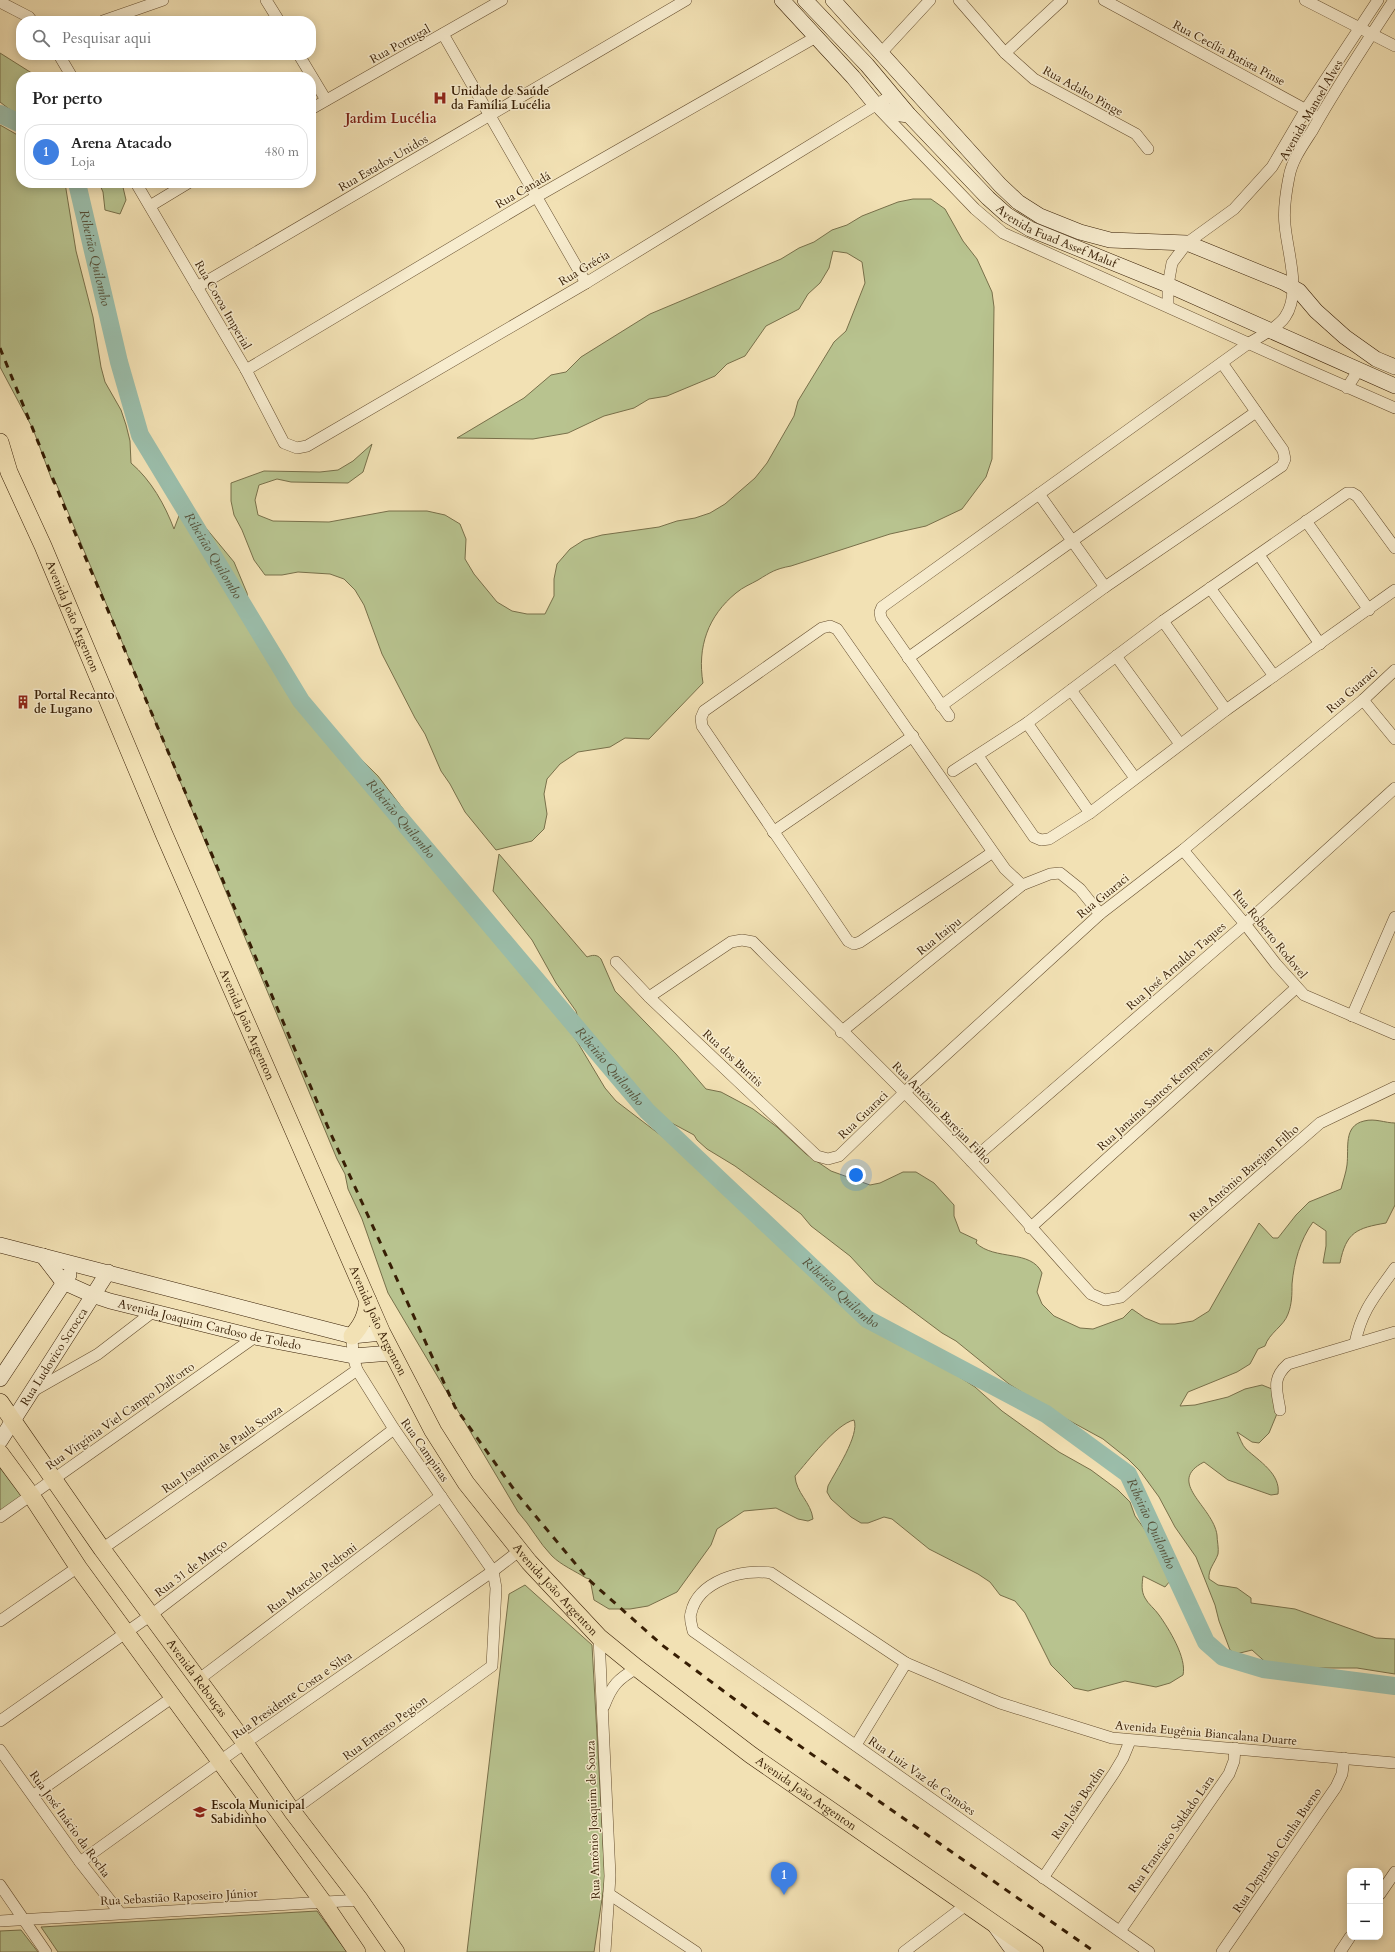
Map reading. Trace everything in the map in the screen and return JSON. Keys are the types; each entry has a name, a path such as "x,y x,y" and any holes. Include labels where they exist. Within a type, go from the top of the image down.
{"main road":[{"path":"782,0 853,77 875,104 892,113 909,115"},
{"name":"Avenida Fuad Assef Maluf","path":"805,0 867,65 909,115 988,198 1007,214 1030,229 1168,285 1395,386"},
{"name":"Avenida Fuad Assef Maluf","path":"833,0 1000,185 1018,202 1040,216 1080,232 1110,240 1187,243 1292,286 1299,291 1316,311 1345,337 1376,359 1395,367"},
{"name":"Avenida João Argenton","path":"0,442 4,468 43,546 164,834 382,1333 391,1353 441,1444 466,1483 519,1551 599,1637 751,1755 1035,1952"},
{"name":"Avenida Joaquim Cardoso de Toledo","path":"0,1245 352,1336 382,1333"},
{"name":"Avenida Joaquim Cardoso de Toledo","path":"43,1256 63,1282 92,1295 355,1363 391,1353"},
{"path":"0,1379 63,1282 78,1265"},
{"name":"Rua Ludovico Scrocca","path":"0,1441 34,1391 92,1295 108,1272"},
{"path":"352,1336 361,1326 367,1314 368,1301"},
{"name":"Avenida Rebouças","path":"0,1402 102,1549 245,1743 292,1811 360,1900 396,1952"},
{"path":"0,1453 31,1495 78,1566 323,1902 357,1952"},
{"path":"993,1923 1014,1952"}],"street":[{"path":"117,16 163,0"},
{"path":"266,0 276,16"},
{"name":"Rua Portugal","path":"316,106 502,0"},
{"name":"Rua Estados Unidos","path":"197,287 686,0"},
{"path":"881,53 930,0"},
{"name":"Rua Adalto Pinge","path":"959,0 1005,53 1034,79 1136,134 1148,149"},
{"path":"1005,53 1062,0"},
{"name":"Rua Cecília Batista Pinse","path":"1104,0 1319,117"},
{"path":"1305,0 1395,46"},
{"name":"Avenida Manoel Alves","path":"1168,306 1168,285 1172,263 1187,243 1234,209 1272,167 1306,109 1378,0"},
{"name":"Avenida Manoel Alves","path":"948,716 881,618 880,612 882,606 1249,343 1262,336 1286,316 1289,309 1292,286 1284,224 1285,199 1289,175 1294,162 1319,117 1394,0"},
{"path":"0,2 26,16"},
{"path":"443,34 586,282"},
{"name":"Rua Canadá","path":"246,370 536,197 816,37"},
{"path":"62,60 69,72"},
{"path":"302,60 309,72"},
{"path":"316,83 326,100"},
{"name":"Rua Grécia","path":"284,443 297,448 307,446 586,282 892,95"},
{"path":"875,104 974,209 1003,233 1395,408"},
{"path":"1272,167 1289,175"},
{"name":"Rua Coroa Imperial","path":"139,188 246,370 284,443"},
{"path":"150,206 180,188"},
{"path":"1269,329 1266,338 1269,346 1291,358 1299,366"},
{"path":"941,706 1106,587 1282,466 1285,459 1283,450 1222,363"},
{"path":"1348,388 1359,369"},
{"path":"908,658 1256,412"},
{"path":"953,771 1027,723 1163,621 1347,493 1352,493 1357,496 1395,548"},
{"path":"1039,494 1106,587"},
{"path":"1306,522 1369,610"},
{"path":"1259,555 1320,644"},
{"path":"1210,588 1274,676"},
{"path":"978,756 1034,837 1041,840 1049,839 1090,813 1226,710 1369,610 1395,590"},
{"path":"1163,621 1226,710"},
{"path":"993,852 860,942 854,944 848,941 702,726 701,718 704,711 822,628 830,626 837,629 1005,869 1022,886"},
{"path":"1116,656 1180,744"},
{"name":"Rua Guaraci","path":"839,1156 905,1092 1100,914 1183,850 1363,700 1395,670"},
{"path":"1071,690 1135,778"},
{"path":"1363,700 1395,738"},
{"path":"1027,723 1090,813"},
{"path":"773,832 913,736"},
{"name":"Rua José Arnaldo Taques","path":"971,1161 1245,924 1395,788"},
{"name":"Rua Roberto Rodovel","path":"1183,850 1296,988 1304,995 1395,1034"},
{"name":"Rua Itaipu","path":"841,1032 1022,886 1050,874 1060,873 1080,889 1100,914"},
{"path":"1352,1016 1395,917"},
{"name":"Rua Antônio Barejan Filho","path":"650,997 731,942 742,940 752,942 841,1032 905,1092 971,1161 1091,1294 1105,1300 1121,1297"},
{"name":"Rua dos Buritis","path":"616,962 650,997 817,1156 828,1159 839,1156"},
{"name":"Rua Janaína Santos Kemprens","path":"1030,1228 1296,988"},
{"name":"Rua Antônio Barejam Filho","path":"1121,1297 1320,1123 1395,1087"},
{"path":"1355,1343 1359,1325 1365,1310 1395,1268"},
{"path":"34,1391 98,1354 154,1311"},
{"path":"1280,1410 1275,1382 1280,1371 1288,1364 1395,1332"},
{"name":"Rua Campinas","path":"352,1336 355,1363 394,1429 494,1571"},
{"name":"Rua Virgínia Viel Campo Dall'orto","path":"0,1517 254,1337"},
{"name":"Rua Joaquim de Paula Souza","path":"102,1549 355,1363"},
{"name":"Rua 31 de Março","path":"0,1721 151,1615 394,1429"},
{"name":"Rua Marcelo Pedroni","path":"198,1680 441,1496"},
{"name":"Rua Presidente Costa e Silva","path":"80,1862 245,1743 494,1571 519,1551"},
{"path":"0,1621 78,1566"},
{"name":"Rua Ernesto Pegion","path":"292,1811 492,1666 496,1588 494,1571"},
{"name":"Avenida Eugênia Biancalana Duarte","path":"690,1614 696,1597 714,1583 747,1572 758,1571 771,1573 906,1663 1000,1703 1112,1738 1130,1741 1144,1740 1395,1763"},
{"name":"Rua Luiz Vaz de Camões","path":"690,1614 693,1631 1150,1952"},
{"name":"Rua Antônio Joaquim de Souza","path":"599,1637 609,1894 605,1952"},
{"path":"856,1746 906,1663"},
{"name":"Rua Antônio Joaquim de Souza","path":"602,1712 610,1691 619,1678 637,1668"},
{"path":"34,1795 173,1697"},
{"name":"Rua João Bordin","path":"1043,1878 1124,1758 1130,1741"},
{"name":"Rua Francisco Soldado Lara","path":"1120,1931 1229,1774 1234,1761 1235,1748"},
{"name":"Rua José Inácio da Rocha","path":"0,1750 34,1795 80,1862 120,1913"},
{"name":"Rua Deputado Cunha Bueno","path":"1222,1952 1336,1787 1342,1774 1344,1758"},
{"path":"1383,1890 1395,1872"},
{"path":"0,1885 46,1952"},
{"path":"609,1894 696,1952"},
{"name":"Rua Sebastião Raposeiro Júnior","path":"0,1921 360,1900"},
{"path":"904,1952 966,1905"},
{"path":"1340,1952 1348,1940"}],"green space":[{"path":"0,53 30,72 16,72 16,114 0,102"},
{"path":"0,125 16,134 16,188 66,188 76,251 93,317 101,367 105,382 121,410 126,425 130,441 131,463 145,477 157,493 174,529 180,513 188,512 196,516 234,562 247,593 251,619 268,650 301,691 318,717 378,776 466,889 486,909 498,931 520,959 578,1043 605,1088 616,1101 676,1147 691,1154 701,1167 726,1189 758,1213 807,1256 828,1280 887,1334 975,1387 1002,1411 1059,1452 1091,1470 1118,1490 1130,1502 1135,1516 1179,1576 1175,1575 1165,1587 1143,1576 1142,1587 1146,1600 1163,1621 1180,1652 1184,1668 1183,1675 1170,1683 1156,1687 1125,1681 1088,1691 1074,1688 1051,1665 1025,1613 1015,1601 1000,1595 990,1582 978,1574 929,1549 892,1519 884,1517 868,1523 861,1523 851,1517 831,1499 827,1492 828,1486 850,1444 855,1427 854,1420 839,1428 795,1476 798,1488 812,1513 813,1519 808,1521 798,1519 776,1508 744,1511 717,1529 711,1545 677,1592 648,1606 630,1609 609,1609 594,1600 590,1579 586,1578 552,1556 518,1512 388,1293 362,1219 348,1189 345,1174 337,1159 56,483 53,483 33,429 0,367"},
{"path":"101,188 123,188 126,200 120,214 105,210"},
{"path":"913,199 931,199 945,209 963,241 977,259 992,292 994,307 992,459 986,477 962,509 926,526 890,534 777,570 744,587 726,602 718,612 707,633 703,645 702,657 703,683 649,739 625,738 610,747 578,752 560,764 547,779 544,794 547,814 544,829 532,841 496,850 465,812 441,771 425,734 415,718 382,654 364,605 355,590 344,579 330,574 298,572 282,575 265,575 254,560 242,530 234,515 231,501 231,483 264,471 320,472 338,470 353,461 372,444 363,472 348,483 291,482 277,479 259,485 255,500 258,515 273,521 329,522 389,511 427,511 445,515 460,524 466,539 465,559 474,574 497,602 512,611 527,614 545,614 554,596 554,579 557,564 570,549 584,540 602,535 659,527 710,513 725,504 755,478 767,463 794,416 798,401 834,342 846,331 865,283 862,262 847,253 833,251 829,268 820,283 808,294 799,309 766,326 745,356 727,364 715,376 667,396 649,399 634,408 604,416 568,433 533,439 457,438 524,398 551,375 566,372 581,357 650,314 781,259 799,248 814,242 832,230 847,225 862,216 898,202"},
{"path":"499,854 587,957 594,955 601,959 615,991 676,1054 706,1089 721,1092 753,1109 777,1127 806,1154 831,1171 870,1185 880,1183 903,1172 916,1172 934,1183 954,1205 954,1216 960,1232 977,1240 976,1243 993,1252 1021,1258 1030,1261 1037,1266 1042,1273 1037,1292 1042,1304 1054,1316 1080,1328 1093,1329 1123,1318 1132,1309 1145,1318 1160,1324 1175,1324 1193,1321 1209,1311 1259,1223 1273,1238 1278,1238 1296,1215 1309,1202 1341,1189 1347,1165 1348,1138 1353,1128 1357,1124 1368,1120 1395,1123 1395,1205 1386,1223 1367,1227 1354,1233 1346,1244 1340,1263 1323,1263 1326,1246 1326,1231 1313,1222 1308,1229 1296,1259 1292,1284 1292,1299 1286,1318 1267,1341 1265,1346 1258,1349 1250,1364 1237,1372 1188,1392 1180,1406 1195,1405 1228,1397 1245,1389 1262,1385 1277,1391 1281,1404 1269,1433 1259,1443 1252,1442 1237,1432 1245,1447 1273,1474 1278,1487 1278,1494 1271,1495 1228,1480 1204,1462 1193,1470 1189,1478 1190,1486 1194,1495 1214,1524 1217,1535 1218,1554 1211,1569 1209,1579 1218,1585 1237,1588 1251,1598 1251,1603 1295,1609 1376,1638 1395,1639 1395,1674 1357,1668 1272,1668 1252,1650 1236,1654 1230,1650 1219,1621 1215,1605 1196,1557 1175,1527 1159,1497 1140,1471 1128,1459 1103,1439 1050,1410 1009,1384 956,1341 942,1333 875,1283 850,1256 811,1226 801,1214 735,1166 707,1149 697,1140 694,1135 655,1114 625,1087 580,1026 576,1011 556,983 532,940 493,891"},
{"path":"0,1466 23,1497 0,1513"},
{"path":"525,1585 592,1645 605,1879 594,1952 467,1952 509,1594"},
{"path":"317,1911 347,1952 58,1952 41,1927"},
{"path":"21,1930 38,1952 0,1952 0,1931"}],"waterway":[{"name":"Ribeirão Quilombo","path":"0,114 16,122"},
{"name":"Ribeirão Quilombo","path":"78,188 119,362 140,435 301,701 647,1111 867,1319 1046,1414 1128,1474 1206,1642 1223,1657 1263,1669 1395,1686"}],"railway":[{"path":"0,348 75,533 330,1132 455,1407 518,1495 589,1580 662,1645 757,1716 1095,1952"}],"place":[{"name":"Unidade de Saúde da Família Lucélia","path":"440,98"},
{"name":"Portal Recanto de Lugano","path":"23,702"},
{"name":"Escola Municipal Sabidinho","path":"200,1812"},
{"name":"Arena Atacado","path":"784,1895"}],"district":[{"name":"Jardim Lucélia","path":"391,118"}]}
